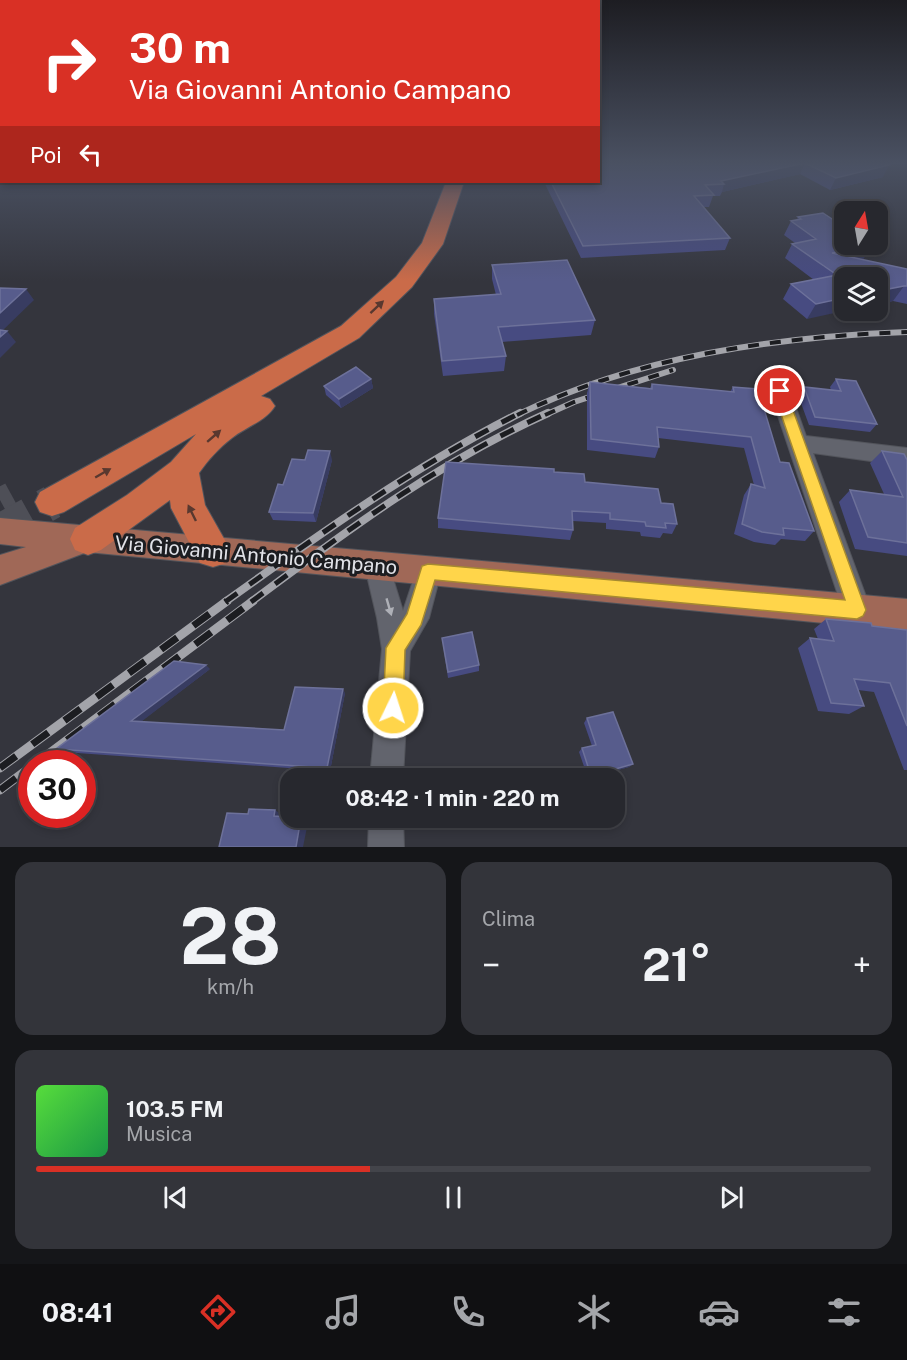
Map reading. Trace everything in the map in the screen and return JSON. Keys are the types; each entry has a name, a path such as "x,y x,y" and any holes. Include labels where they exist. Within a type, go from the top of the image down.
{"highway":[{"path":"88,539 139,505 182,471 197,451 221,430 323,364 350,332 404,282 432,244 447,203"},
{"path":"52,502 350,332"},
{"path":"182,471 188,508 213,551"}],"main road":[{"name":"Via Giovanni Antonio Campano","path":"6,538 88,539 907,615"},
{"path":"0,570 88,539"}],"street":[{"path":"774,374 857,610"},
{"path":"798,443 907,457"},
{"path":"378,567 392,616 396,648 388,768"},
{"path":"396,648 415,618 428,572"},
{"path":"386,828 386,847"}],"building":[{"path":"561,203 700,203 730,238 583,246"},
{"path":"823,213 834,220 834,253 832,253 834,255 907,269 907,286 888,289 888,267 834,267 834,273 792,244 816,239 791,221 801,219 798,217"},
{"path":"567,260 595,320 498,327 506,356 442,361 434,299 501,294 492,265"},
{"path":"834,276 834,300 816,304 791,284"},
{"path":"0,288 26,289 0,313"},
{"path":"0,330 7,331 0,337"},
{"path":"356,367 371,379 339,399 324,386"},
{"path":"836,379 856,381 877,424 815,417 804,387 841,391"},
{"path":"590,382 652,389 652,384 734,392 733,387 758,389 780,462 789,463 814,531 783,528 784,535 762,532 742,524 751,484 765,488 751,437 657,427 659,447 591,439"},
{"path":"308,450 330,451 313,513 269,512 278,484 283,485 292,459 305,460"},
{"path":"882,451 904,454 907,460 907,543 868,537 850,490 903,497"},
{"path":"446,462 554,469 554,472 584,474 585,482 658,489 661,503 673,504 677,524 665,523 666,528 646,526 645,522 610,519 610,513 572,511 573,530 438,518"},
{"path":"826,619 871,623 872,626 907,630 907,726 890,683 854,679 864,706 831,703 810,638 834,641"},
{"path":"472,632 479,665 448,672 442,638"},
{"path":"174,661 206,665 131,721 284,730 295,687 343,689 327,768 96,750 56,749"},
{"path":"613,712 633,764 619,768 588,768 582,748 596,745 587,718"},
{"path":"249,809 275,810 274,816 280,816 280,828 299,828 296,847 219,847 227,813 248,814"}],"tunnel":[{"path":"0,500 11,494"},
{"path":"0,531 52,502"}],"railway":[{"path":"517,415 610,378 708,353 807,339 907,332"},
{"path":"545,415 574,402 673,370"},
{"path":"225,602 406,478 520,413"},
{"path":"251,602 394,499 469,453 548,413"},
{"path":"0,768 227,601"},
{"path":"54,750 253,601"},
{"path":"0,790 18,776"}],"route":[{"path":"393,708 396,648 415,618 422,600 428,572 857,610 780,391"}]}
